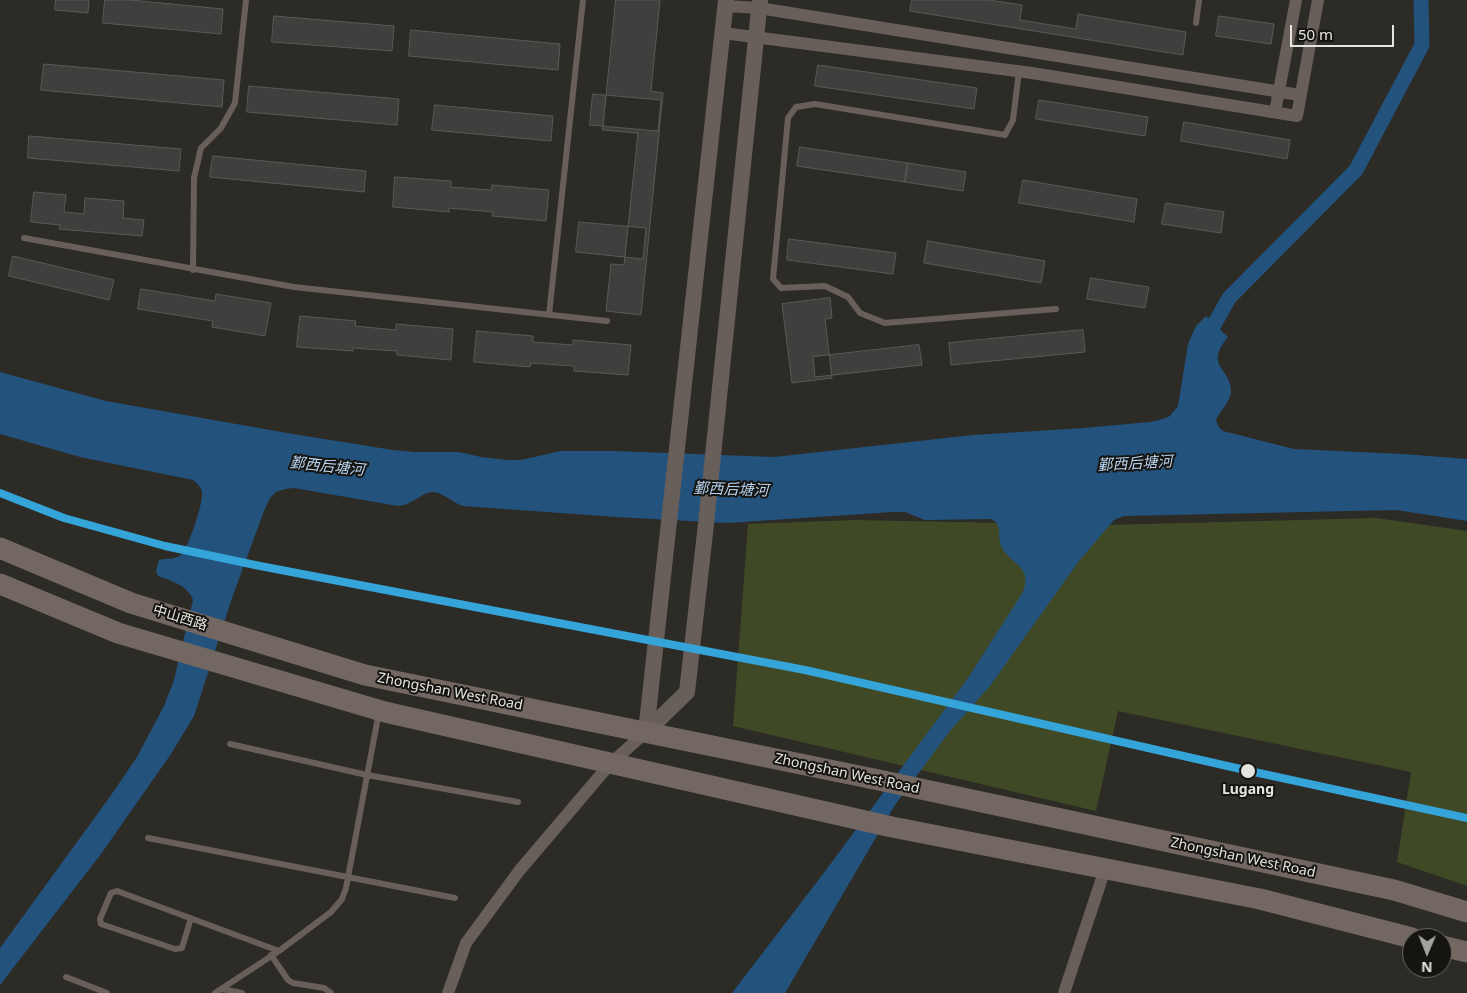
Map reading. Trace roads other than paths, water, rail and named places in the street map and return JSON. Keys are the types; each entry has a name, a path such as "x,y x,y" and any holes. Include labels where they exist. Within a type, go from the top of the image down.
{"main road":[{"name":"中山西路","path":"0,548 131,603 228,633"},
{"path":"0,584 118,633 379,710 892,827 1260,899 1402,935"},
{"name":"Zhongshan West Road","path":"228,633 366,675 646,732 1394,890 1467,912"},
{"path":"1452,948 1467,952"}],"street":[{"path":"1275,112 1296,0"},
{"path":"723,33 1019,71 1297,116 1318,0"},
{"path":"646,732 726,3 760,4 1300,95"},
{"path":"448,993 466,943 519,871 610,764 687,692 760,4"},
{"path":"1064,993 1105,869"}],"lane":[{"path":"193,270 194,178 201,148 221,128 234,103 246,0"},
{"path":"548,315 583,0"},
{"path":"1196,23 1199,0"},
{"path":"1019,71 1013,120 1005,134 815,104 796,107 788,118 773,279 781,288 825,286 848,297 860,313 885,323 1056,309"},
{"path":"24,238 294,287 607,322"},
{"path":"215,993 331,912 342,899 348,877 379,710"},
{"path":"230,744 367,775 518,802"},
{"path":"148,838 455,898"},
{"path":"191,918 182,948 175,949 101,924 100,919 111,893 117,891 279,950"},
{"path":"271,955 288,980 293,983 324,988 331,993"},
{"path":"66,977 107,993"},
{"path":"222,989 242,993"}],"water":[{"name":"鄞西后塘河","path":"1206,316 1228,337 1218,355 1220,367 1230,384 1231,392 1229,400 1216,420 1218,426 1223,431 1294,449 1467,459 1467,521 1396,510 1124,516 1114,520 1079,561 990,686 950,731 895,805 785,993 732,993 968,678 1023,592 1026,580 1024,573 1003,550 997,524 991,519 925,520 905,512 893,512 727,523 463,506 434,492 427,493 408,504 398,506 294,488 276,492 270,498 264,511 232,598 194,716 171,754 101,854 0,985 0,948 137,757 164,706 174,680 193,600 183,587 158,576 156,571 159,560 176,558 184,551 198,514 202,492 199,485 193,480 80,457 0,434 0,372 106,401 393,450 459,452 508,460 521,460 561,451 615,451 774,457 973,435 1083,428 1150,422 1163,419 1170,416 1178,406 1188,344 1196,326"}],"waterway":[{"path":"1205,341 1229,298 1356,170 1422,45 1421,0"}],"place":[{"name":"Lugang","path":"1248,771"}]}
